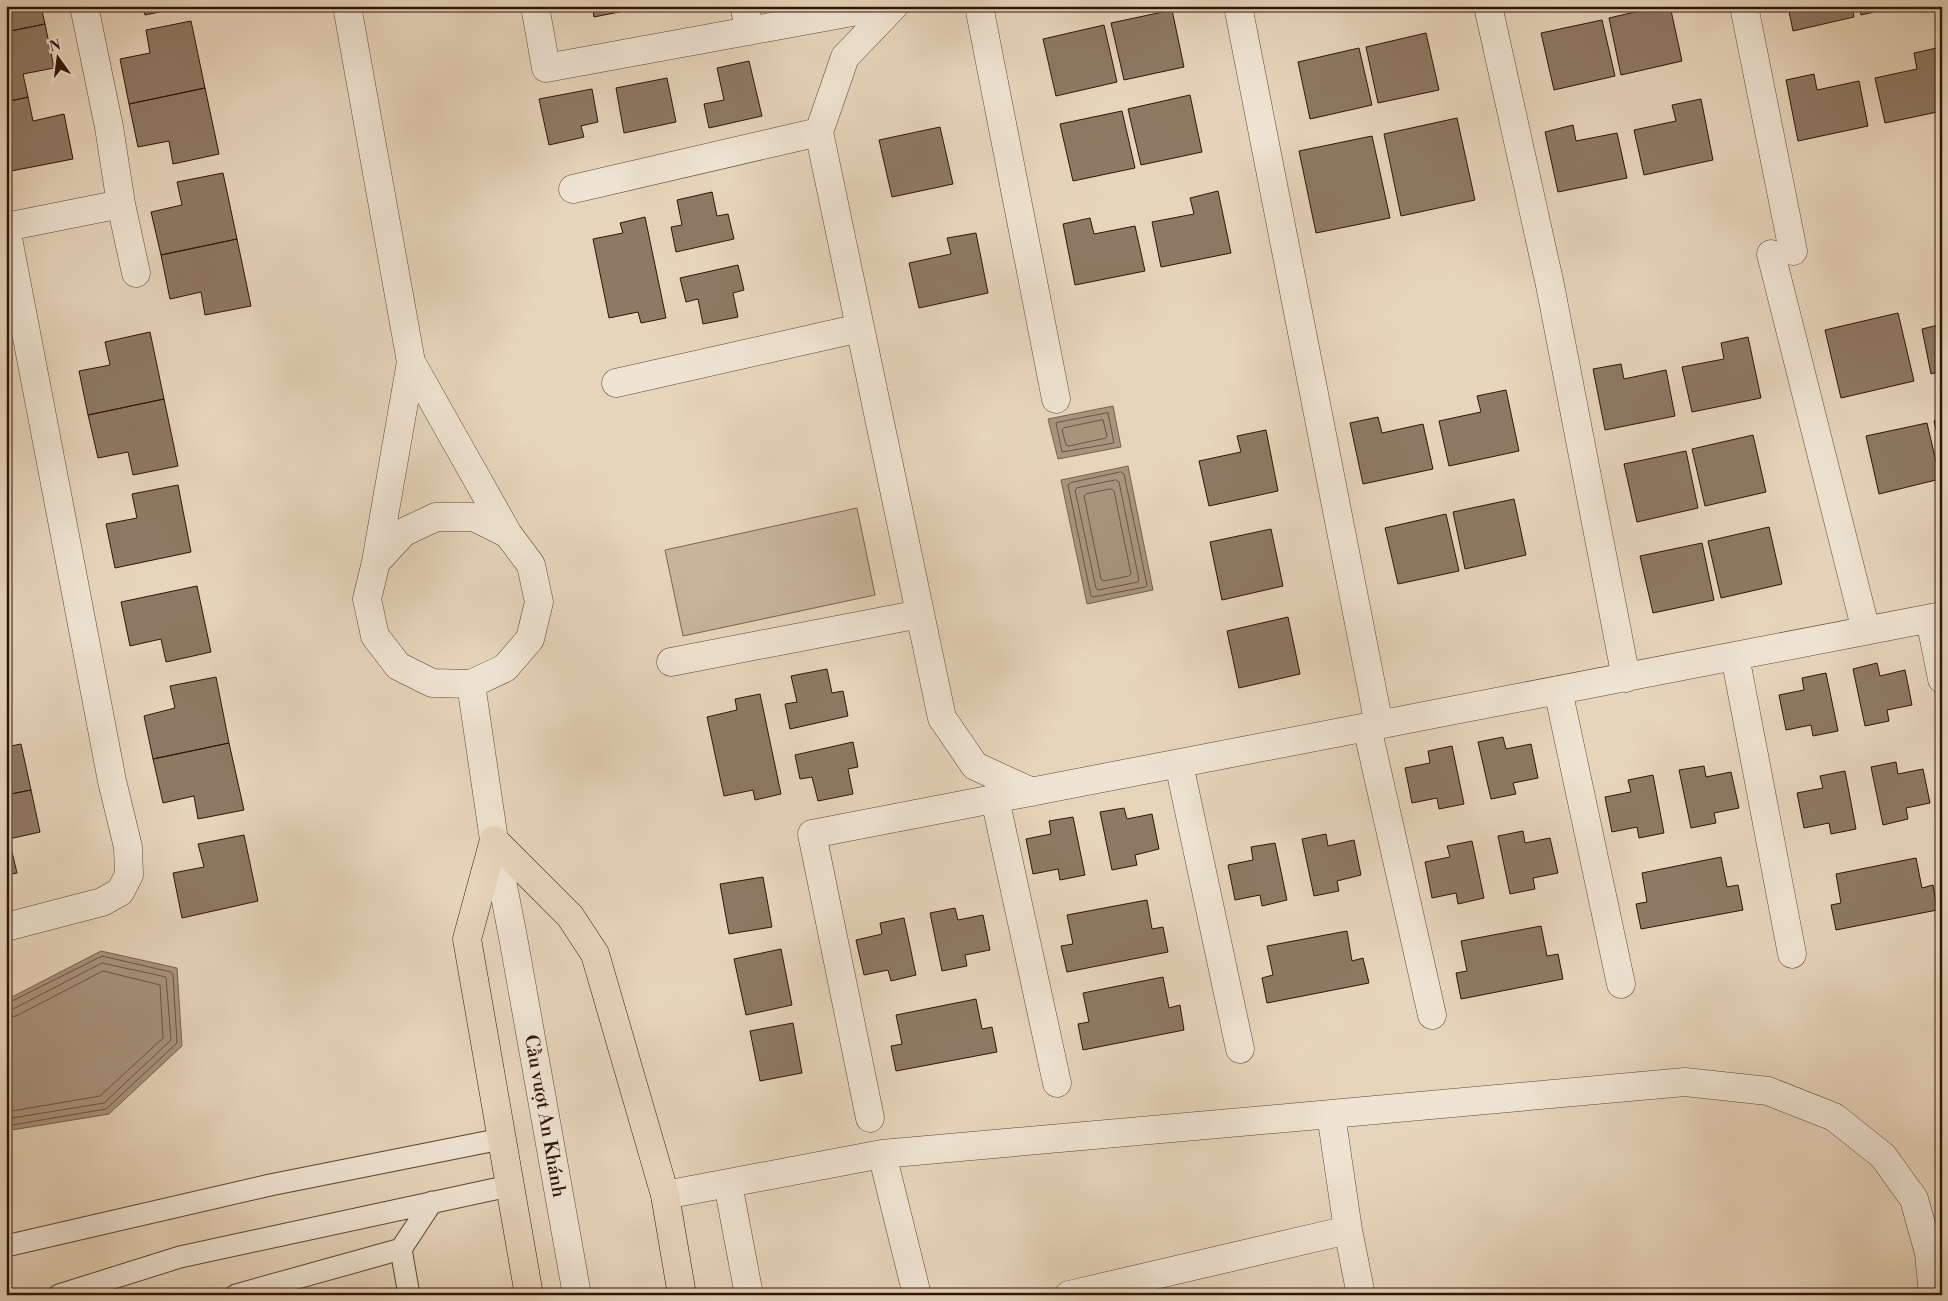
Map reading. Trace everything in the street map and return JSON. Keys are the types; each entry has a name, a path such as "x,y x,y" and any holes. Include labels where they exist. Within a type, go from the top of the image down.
{"main road":[{"path":"529,1295 467,938 494,840 570,916 595,954 665,1195 682,1295"}],"street":[{"path":"84,6 109,126 136,273"},
{"path":"347,6 410,362 508,534 531,564 539,602 530,639 505,668 471,684 432,684 398,666 375,636 367,599 376,562 410,362"},
{"path":"535,6 546,68 747,18 885,6"},
{"path":"894,6 844,57 819,132 942,718 975,766 1032,792"},
{"path":"980,6 1056,399"},
{"path":"1238,6 1373,726 1432,1014"},
{"path":"1488,6 1550,285 1626,678"},
{"path":"1744,6 1782,253 1866,631"},
{"path":"573,189 819,132"},
{"path":"6,927 102,902 120,892 129,875 128,847 112,781 6,227 122,204"},
{"path":"616,383 860,328"},
{"path":"376,562 404,532 436,517 474,517 508,534"},
{"path":"671,662 920,614"},
{"path":"870,1118 812,834 1936,617 1942,679"},
{"path":"1734,656 1792,954"},
{"name":"Cầu vượt An Khánh","path":"471,684 494,840 577,1295"},
{"path":"1558,690 1620,984"},
{"path":"1179,764 1240,1049"},
{"path":"995,799 1057,1083"},
{"path":"665,1195 882,1154 1685,1082 1768,1091 1834,1117 1883,1156 1914,1199 1929,1253 1936,1288"},
{"path":"1330,1114 1348,1230 1361,1295"},
{"path":"882,1154 917,1295"},
{"path":"728,1184 749,1295"},
{"path":"1070,1295 1348,1230"}],"lane":[{"path":"6,1246 270,1185 501,1139"},
{"path":"59,1295 180,1257 509,1186"},
{"path":"236,1295 401,1249 432,1202"},
{"path":"401,1249 409,1295"}],"shaded area":[{"path":"857,508 875,595 683,636 665,550"}],"water":[{"path":"1113,406 1121,447 1058,459 1048,419"},
{"path":"1128,466 1153,590 1087,604 1061,480"},
{"path":"101,951 177,968 182,1046 109,1114 6,1131 6,1000"}],"building":[{"path":"6,6 41,6 45,24 6,32"},
{"path":"143,6 188,6 145,15"},
{"path":"568,6 592,6 569,11"},
{"path":"592,6 634,6 634,9 594,17"},
{"path":"1661,6 1670,6 1682,61 1621,75 1609,18"},
{"path":"1788,6 1852,6 1854,17 1793,31"},
{"path":"1859,6 1901,6 1861,15"},
{"path":"1172,10 1184,67 1124,80 1111,23"},
{"path":"1602,20 1615,76 1554,90 1541,33"},
{"path":"191,21 205,88 129,104 120,59 150,53 146,30"},
{"path":"45,24 54,68 23,74 28,97 6,102 6,32"},
{"path":"1104,25 1117,82 1056,96 1043,39"},
{"path":"1426,33 1439,90 1378,103 1366,47"},
{"path":"1941,47 1942,111 1885,123 1875,78 1917,69 1914,53"},
{"path":"1359,48 1372,105 1310,119 1298,62"},
{"path":"749,61 762,116 709,128 704,104 724,100 717,68"},
{"path":"1814,74 1817,90 1859,81 1868,126 1798,141 1786,80"},
{"path":"667,78 676,122 624,133 616,88"},
{"path":"205,88 219,154 173,164 169,141 138,147 129,104"},
{"path":"592,89 598,122 581,126 584,137 549,145 539,99"},
{"path":"1190,95 1202,152 1141,165 1128,109"},
{"path":"28,97 33,121 64,114 73,159 6,172 6,102"},
{"path":"1701,99 1713,160 1644,175 1634,130 1676,121 1672,105"},
{"path":"1122,111 1135,168 1073,181 1060,124"},
{"path":"1457,118 1475,200 1401,216 1384,134"},
{"path":"1573,125 1576,141 1617,133 1627,178 1558,192 1545,132"},
{"path":"940,127 953,184 892,197 879,140"},
{"path":"1372,136 1390,218 1316,233 1299,151"},
{"path":"223,173 237,239 161,255 151,212 182,205 177,182"},
{"path":"1218,191 1231,253 1161,267 1152,222 1194,214 1190,198"},
{"path":"712,192 717,216 728,214 734,239 676,252 671,227 682,225 677,200"},
{"path":"645,217 666,318 641,323 638,312 609,318 593,239 623,233 620,223"},
{"path":"1090,218 1094,234 1135,226 1145,271 1075,285 1063,224"},
{"path":"976,233 988,293 919,308 909,263 951,254 947,238"},
{"path":"237,239 251,306 205,315 201,292 170,299 161,255"},
{"path":"738,265 744,290 733,293 738,317 703,324 698,299 686,302 680,278"},
{"path":"1898,313 1914,381 1841,398 1825,330"},
{"path":"1942,324 1942,371 1931,374 1922,329"},
{"path":"150,332 164,399 88,415 79,371 110,365 105,342"},
{"path":"1748,337 1761,398 1692,412 1682,367 1724,359 1721,343"},
{"path":"1621,364 1624,379 1666,370 1675,416 1605,430 1593,369"},
{"path":"1506,390 1519,451 1449,466 1439,421 1481,412 1477,396"},
{"path":"164,399 178,466 133,475 128,452 98,458 88,415"},
{"path":"1378,417 1382,433 1423,424 1433,469 1363,484 1350,423"},
{"path":"1942,419 1942,457 1934,421"},
{"path":"1927,423 1940,479 1879,494 1866,436"},
{"path":"1266,430 1278,491 1209,506 1199,461 1241,452 1237,436"},
{"path":"1753,435 1766,492 1705,506 1692,449"},
{"path":"1686,451 1698,508 1637,522 1624,464"},
{"path":"178,485 191,552 115,568 106,524 137,518 132,494"},
{"path":"1514,499 1526,555 1465,569 1453,512"},
{"path":"1446,514 1459,571 1398,584 1385,528"},
{"path":"1769,527 1782,584 1721,598 1708,541"},
{"path":"1271,529 1283,586 1222,600 1210,542"},
{"path":"1702,543 1714,600 1653,613 1640,556"},
{"path":"197,586 211,652 166,662 161,639 130,646 121,602"},
{"path":"1288,617 1300,674 1239,688 1227,631"},
{"path":"1877,663 1880,676 1905,670 1912,705 1887,710 1889,721 1865,726 1853,669"},
{"path":"827,669 832,693 843,691 848,716 790,729 785,704 797,702 791,676"},
{"path":"1826,673 1838,731 1813,736 1811,725 1786,730 1779,695 1804,690 1802,678"},
{"path":"216,677 229,743 153,759 144,716 175,708 170,686"},
{"path":"760,694 781,794 755,800 753,790 724,796 707,717 737,710 735,699"},
{"path":"1503,737 1506,749 1531,744 1538,778 1513,783 1516,794 1491,799 1478,742"},
{"path":"853,742 858,767 848,769 853,794 818,801 812,777 800,779 795,755"},
{"path":"229,743 244,810 198,819 194,796 163,803 153,759"},
{"path":"21,744 31,790 6,795 6,747"},
{"path":"1452,746 1464,804 1439,809 1437,798 1412,803 1405,768 1430,763 1428,751"},
{"path":"1896,762 1898,774 1923,769 1930,803 1906,808 1908,819 1883,825 1871,767"},
{"path":"1704,766 1706,777 1731,772 1739,808 1714,813 1716,823 1691,828 1679,770"},
{"path":"1845,771 1856,829 1831,834 1829,823 1804,828 1797,793 1823,788 1820,776"},
{"path":"1653,775 1664,833 1639,838 1637,827 1612,832 1605,797 1631,792 1628,780"},
{"path":"31,790 40,832 9,839 17,873 6,875 6,795"},
{"path":"1124,808 1127,819 1152,814 1159,849 1135,855 1137,865 1112,870 1100,812"},
{"path":"1073,817 1085,875 1060,880 1058,869 1033,874 1026,839 1051,834 1049,821"},
{"path":"1523,831 1525,843 1550,838 1558,873 1533,878 1535,889 1510,894 1498,836"},
{"path":"1326,834 1328,846 1354,840 1361,875 1337,881 1339,891 1314,896 1302,839"},
{"path":"244,835 258,901 182,918 173,873 204,867 198,844"},
{"path":"1472,841 1484,898 1458,904 1456,893 1432,898 1425,862 1450,857 1447,846"},
{"path":"1275,843 1287,900 1262,906 1260,895 1235,900 1228,865 1253,860 1251,847"},
{"path":"1721,857 1727,887 1738,885 1743,910 1641,929 1636,904 1647,902 1642,873"},
{"path":"1916,858 1922,888 1933,885 1937,910 1836,930 1831,905 1841,903 1836,874"},
{"path":"763,877 772,927 729,934 720,884"},
{"path":"1147,900 1152,929 1163,927 1168,952 1067,972 1061,946 1073,944 1067,915"},
{"path":"955,908 958,920 983,915 990,950 965,955 967,966 942,971 930,913"},
{"path":"904,918 916,975 891,981 888,970 864,975 856,940 882,934 880,923"},
{"path":"1541,926 1547,956 1558,954 1563,979 1461,999 1456,973 1467,971 1461,941"},
{"path":"1347,931 1352,961 1363,958 1369,983 1267,1003 1262,978 1273,975 1267,946"},
{"path":"781,949 792,1005 746,1015 734,959"},
{"path":"1163,977 1169,1008 1180,1005 1184,1030 1083,1050 1078,1024 1089,1022 1083,993"},
{"path":"976,999 982,1029 992,1027 997,1052 896,1071 891,1046 902,1044 896,1015"},
{"path":"793,1023 802,1073 760,1081 750,1031"}]}
